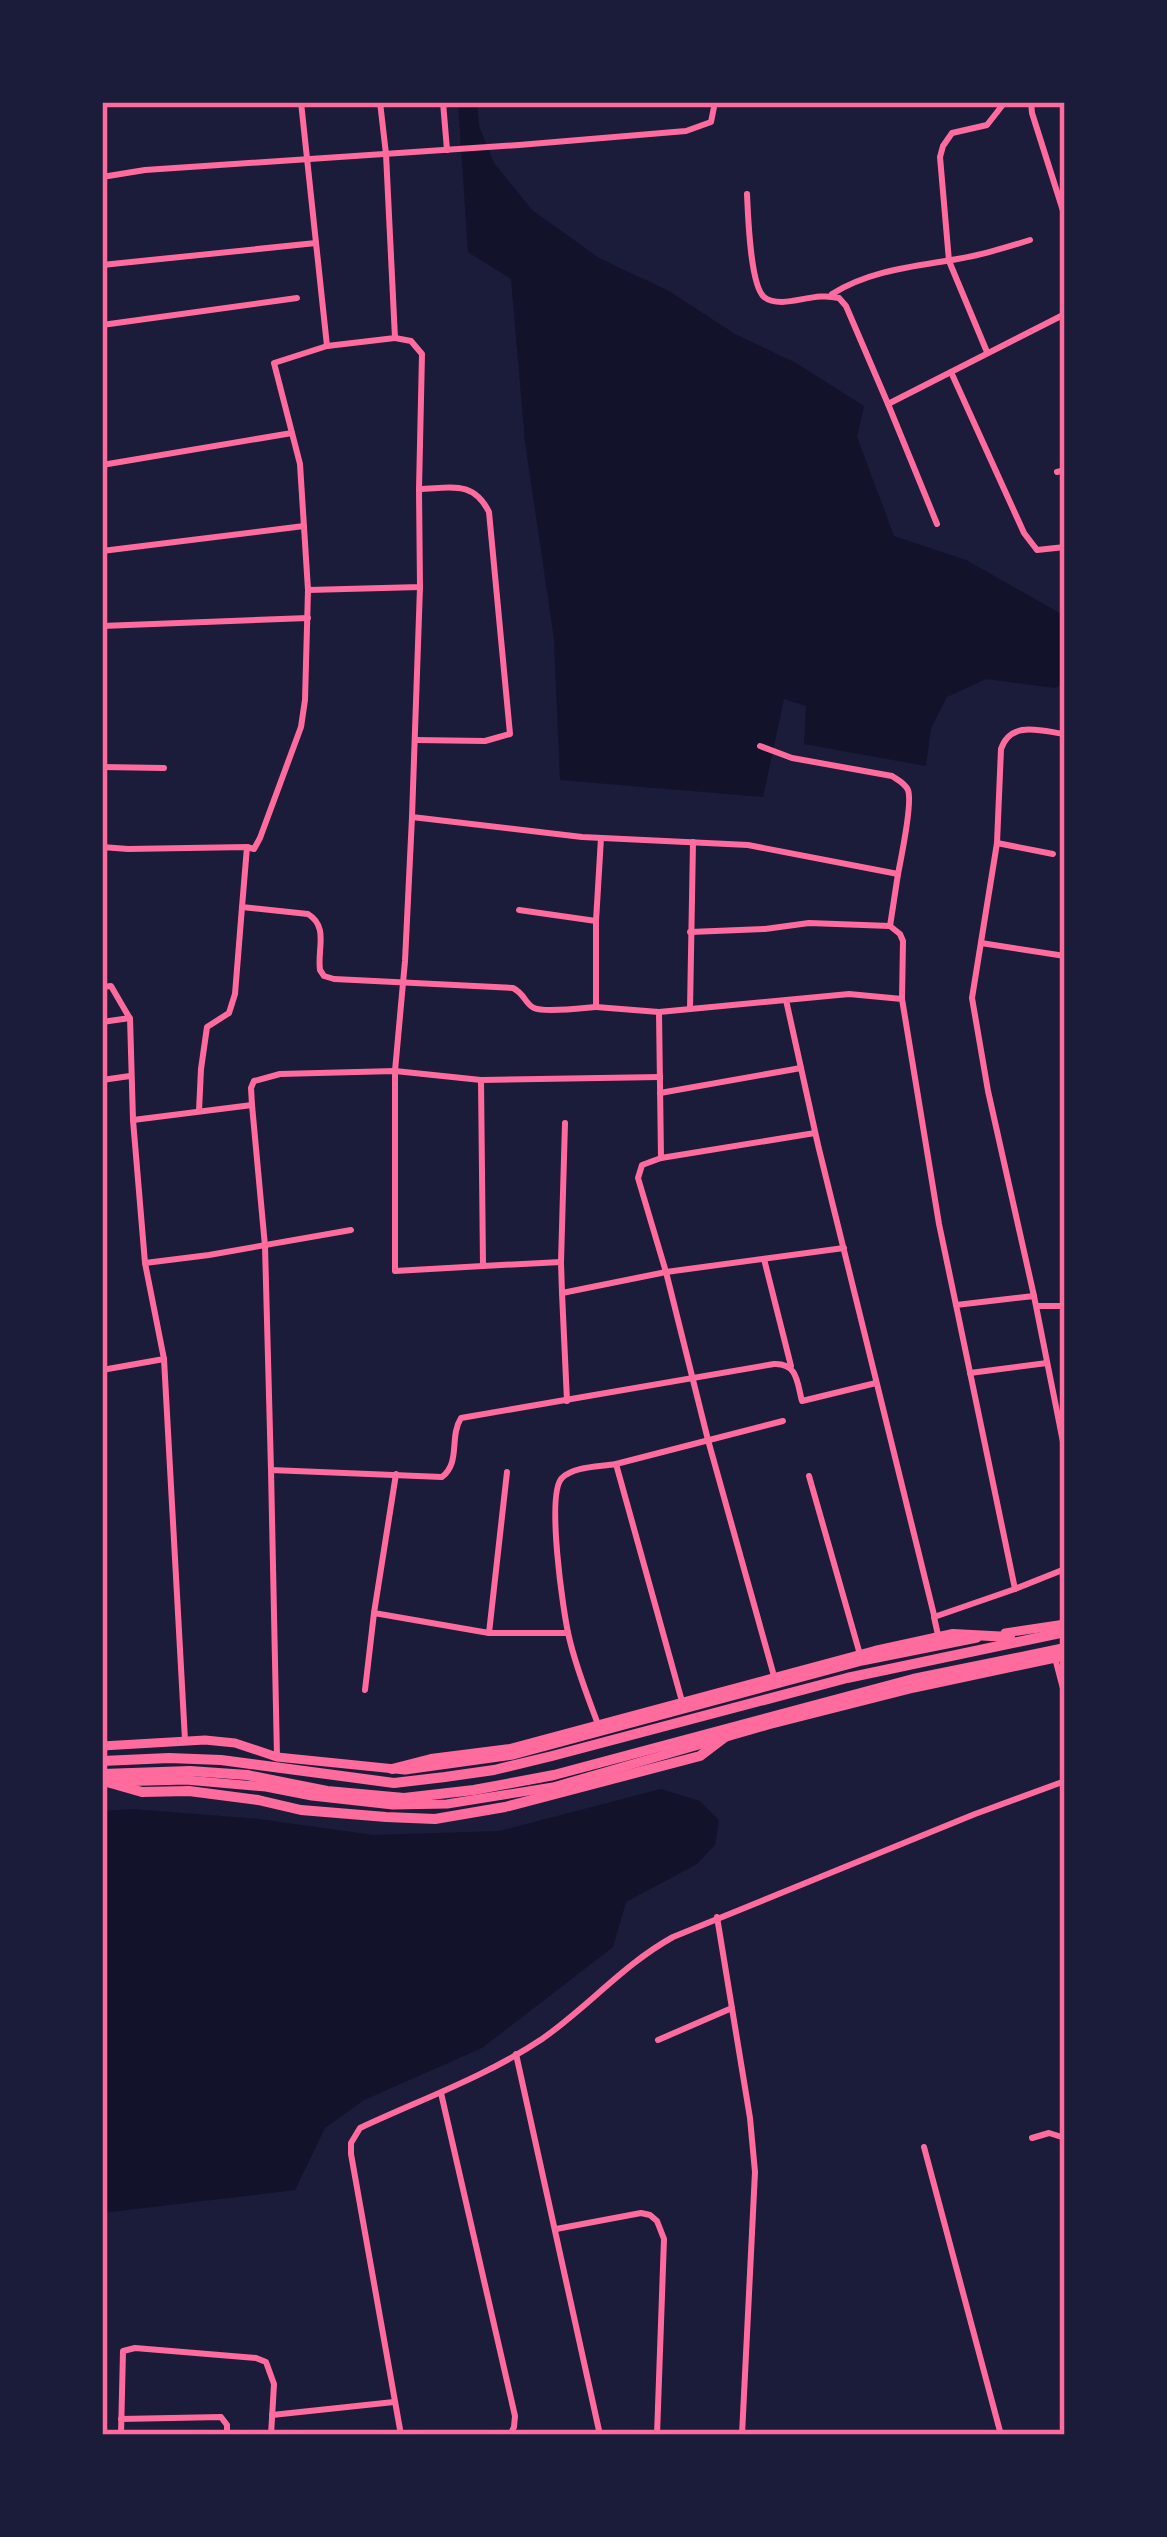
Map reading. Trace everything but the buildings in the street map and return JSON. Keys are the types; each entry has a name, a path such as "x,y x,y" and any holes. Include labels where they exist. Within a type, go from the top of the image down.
{"highway":[{"path":"102,1761 221,1760 394,1783 445,1777 494,1770 847,1678 1065,1628"},
{"path":"392,1769 510,1749 952,1634 1031,1638"},
{"path":"104,1780 190,1771 404,1798 474,1790 554,1775 913,1679 1062,1654"},
{"path":"104,1780 142,1792 189,1791 301,1810 435,1819 505,1807 700,1756 740,1726"}],"main road":[{"path":"102,1746 185,1740 235,1743 273,1754 405,1770 513,1755 862,1661 1065,1628"},
{"path":"104,1780 186,1780 393,1805 446,1804 553,1787 789,1720 1062,1654"}],"street":[{"path":"102,104 111,102"},
{"path":"301,102 327,346"},
{"path":"380,102 395,338"},
{"path":"443,102 447,150"},
{"path":"102,177 145,170 686,131 711,122 715,102"},
{"path":"988,353 949,261 940,157 952,133 987,125 1005,102"},
{"path":"1031,102 1065,217"},
{"path":"747,194 758,288 776,302 830,295 874,274 1030,240"},
{"path":"102,265 316,243"},
{"path":"830,295 846,306 937,524"},
{"path":"102,325 298,298"},
{"path":"889,404 1065,314"},
{"path":"102,847 254,849 301,727 305,700 308,590 300,464 274,363 327,346 395,338 411,341 422,354 420,587 412,817 395,1071 395,1271 561,1262"},
{"path":"951,372 1024,533 1037,550 1065,547"},
{"path":"102,464 292,433"},
{"path":"415,740 485,741 510,734 489,512 476,492 419,489"},
{"path":"102,551 304,526"},
{"path":"308,590 420,587"},
{"path":"102,626 308,618"},
{"path":"1065,734 1024,729 1005,738 997,843 974,983 988,1091 1065,1452"},
{"path":"760,746 792,758 892,776 902,782 908,805 890,926"},
{"path":"102,766 164,768"},
{"path":"412,817 601,838 748,844 898,874"},
{"path":"596,1007 601,838"},
{"path":"690,1009 693,842"},
{"path":"997,843 1053,854"},
{"path":"200,1111 207,1027 229,1013 235,994 247,847"},
{"path":"242,907 315,918 322,931 318,960 325,976 513,988 538,1010 596,1007 659,1012 849,994 902,999"},
{"path":"519,910 596,921"},
{"path":"690,932 809,923 890,926 900,934 902,999 938,1224 1016,1588"},
{"path":"981,944 1065,956"},
{"path":"102,987 111,986 130,1018 145,1263 164,1359 185,1740"},
{"path":"786,1000 940,1646"},
{"path":"659,1012 661,1158"},
{"path":"102,1022 130,1018"},
{"path":"660,1093 801,1068"},
{"path":"273,1754 265,1246 254,1081 395,1071 481,1080 660,1077"},
{"path":"102,1080 130,1076"},
{"path":"481,1080 483,1266"},
{"path":"134,1120 252,1105"},
{"path":"566,1123 561,1262 566,1401"},
{"path":"776,1684 638,1178 641,1165 661,1158 815,1133"},
{"path":"145,1263 351,1230"},
{"path":"562,1293 666,1272 844,1249"},
{"path":"764,1259 802,1401 876,1383"},
{"path":"956,1305 1034,1296"},
{"path":"1037,1306 1065,1306"},
{"path":"102,1370 164,1359"},
{"path":"970,1373 1047,1363"},
{"path":"271,1470 442,1477 451,1470 455,1428 461,1418 774,1364 791,1366"},
{"path":"600,1732 568,1633 560,1587 556,1484 565,1474 783,1420"},
{"path":"616,1464 684,1708"},
{"path":"489,1633 507,1472"},
{"path":"364,1690 396,1474"},
{"path":"809,1476 862,1661"},
{"path":"934,1616 1065,1569"},
{"path":"374,1613 489,1633 568,1633"},
{"path":"1062,1654 1065,1696"},
{"path":"401,2435 351,2143 360,2128 474,2080 544,2037 643,1954 717,1917 1065,1780"},
{"path":"717,1917 755,2173 742,2435"},
{"path":"658,2040 733,2008"},
{"path":"516,2054 600,2435"},
{"path":"442,2093 515,2416 509,2435"},
{"path":"1032,2138 1048,2133 1065,2138"},
{"path":"924,2147 1001,2435"},
{"path":"555,2230 641,2213 650,2215 660,2228 664,2239 657,2435"},
{"path":"121,2435 123,2351 135,2348 266,2362 274,2384 271,2435"},
{"path":"272,2415 395,2402"},
{"path":"122,2419 221,2417 227,2435"}],"shaded area":[{"path":"458,102 477,102 479,126 494,163 532,210 599,258 669,291 864,406 857,437 894,536 966,560 1065,616 1065,682 1055,688 986,679 947,697 931,728 926,766 804,744 806,706 784,699 763,797 560,780 554,639 525,442 511,279 468,252"},
{"path":"661,1789 700,1801 719,1820 715,1845 697,1864 626,1902 613,1947 482,2048 364,2100 325,2128 295,2190 102,2213 102,1811 259,1819 373,1835 499,1831"}]}
